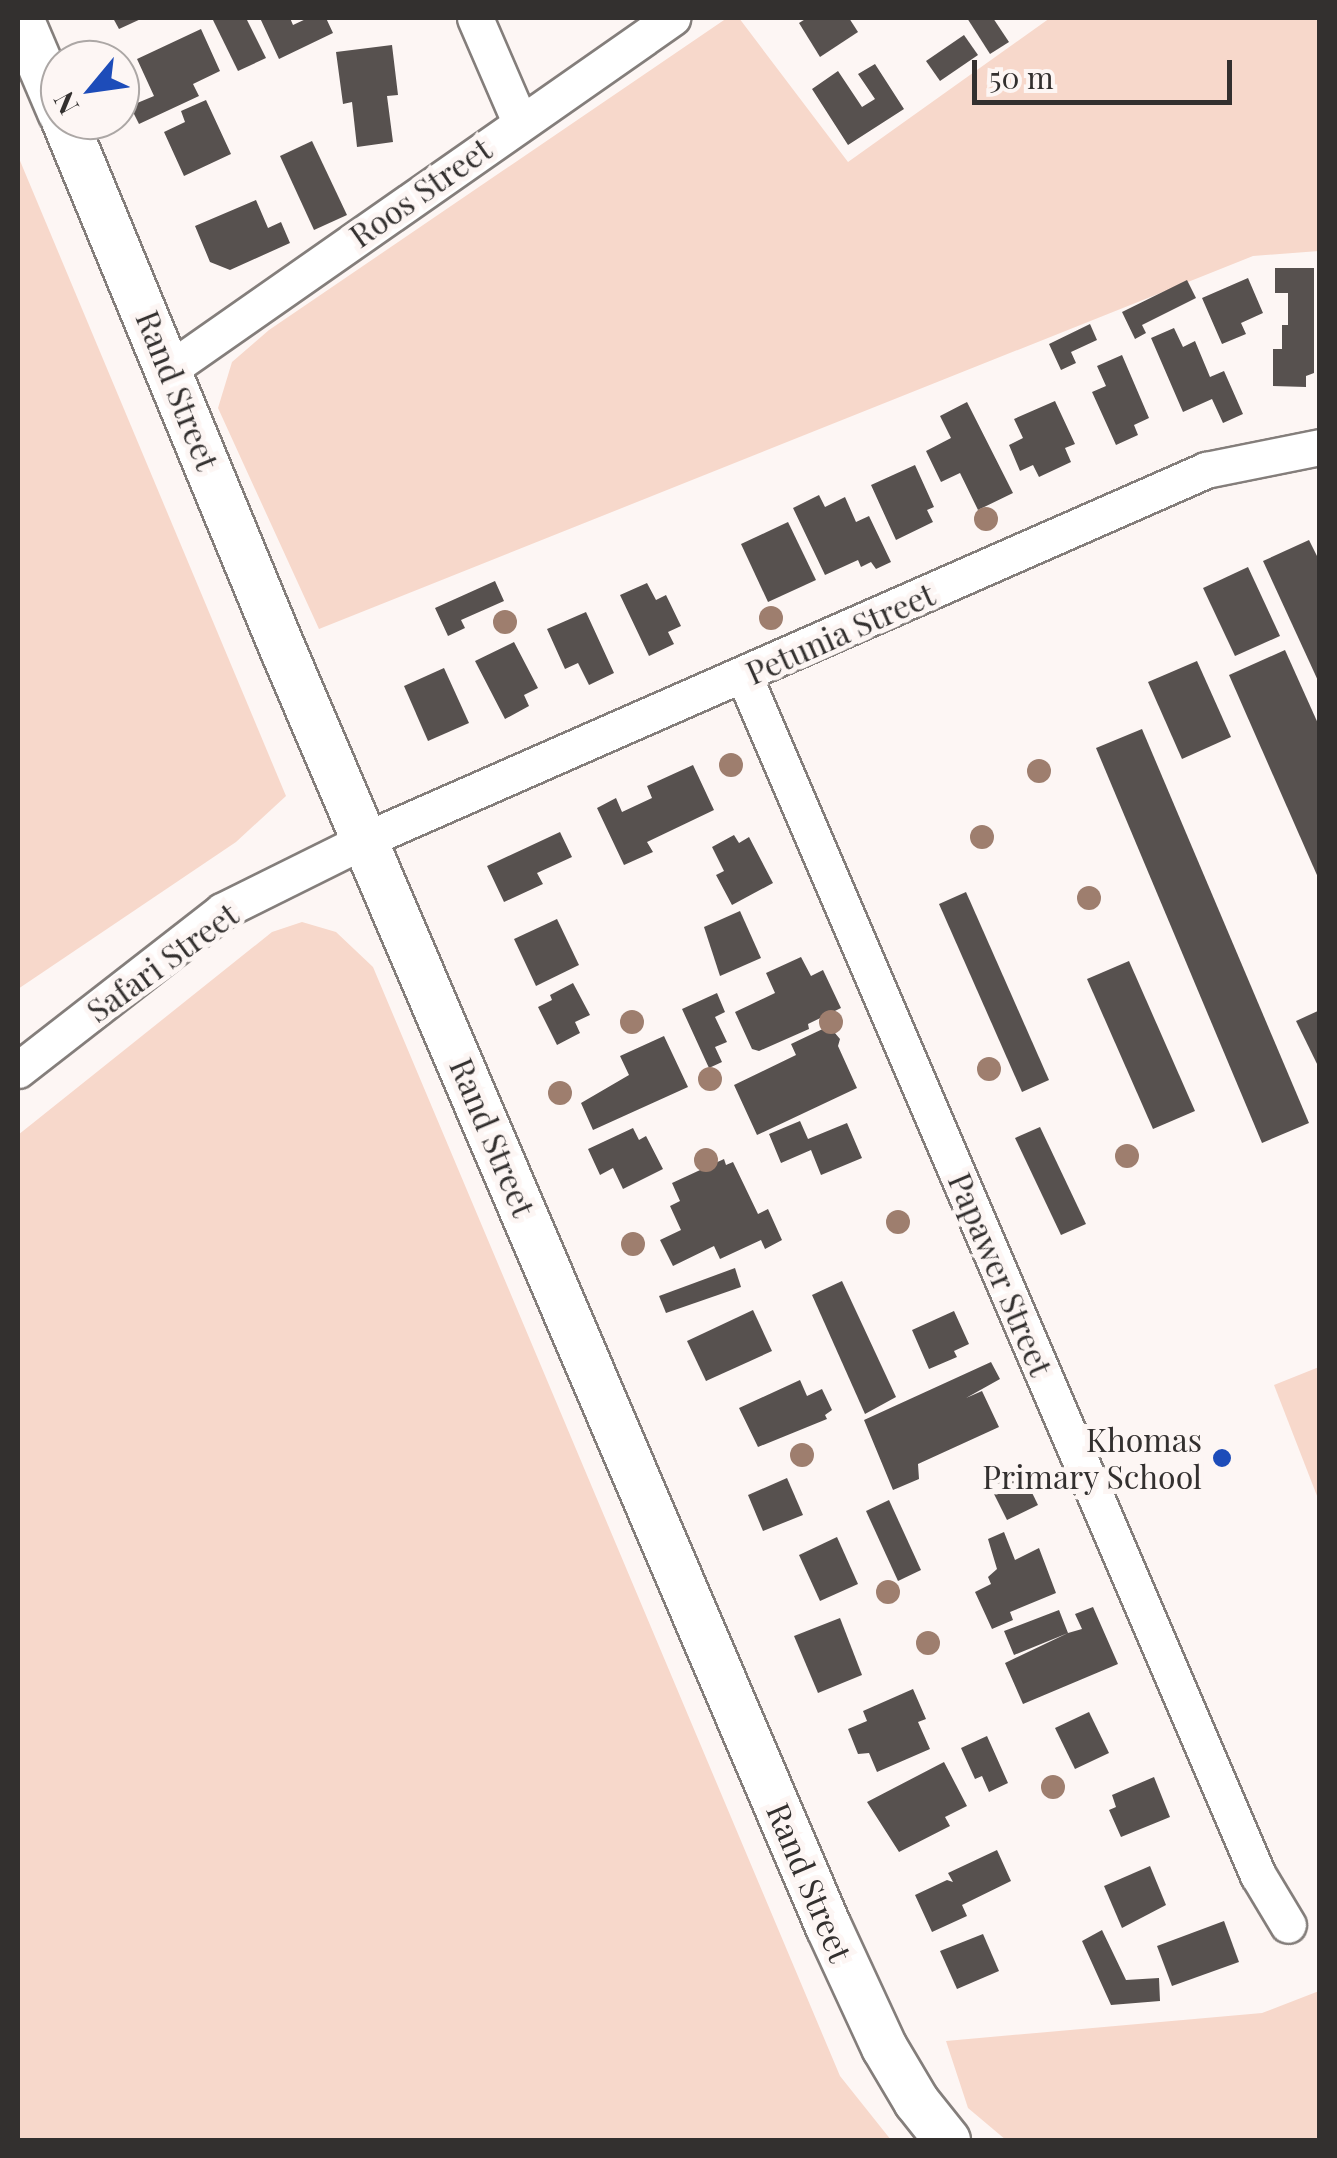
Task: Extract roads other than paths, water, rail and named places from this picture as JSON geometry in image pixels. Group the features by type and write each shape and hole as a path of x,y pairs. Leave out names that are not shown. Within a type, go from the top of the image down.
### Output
{"street":[{"path":"20,18 40,65"},
{"path":"476,18 520,122"},
{"name":"Roos Street","path":"170,369 672,18"},
{"name":"Rand Street","path":"73,140 282,648 367,838 828,1926 884,2047 916,2101 947,2140"},
{"name":"Petunia Street","path":"367,838 744,676 1206,470 1320,446"},
{"name":"Papawer Street","path":"744,676 1258,1875 1288,1924"},
{"name":"Safari Street","path":"18,1070 222,911 367,838"}],"place":[{"name":"Khomas Primary School","path":"1222,1458"}]}
